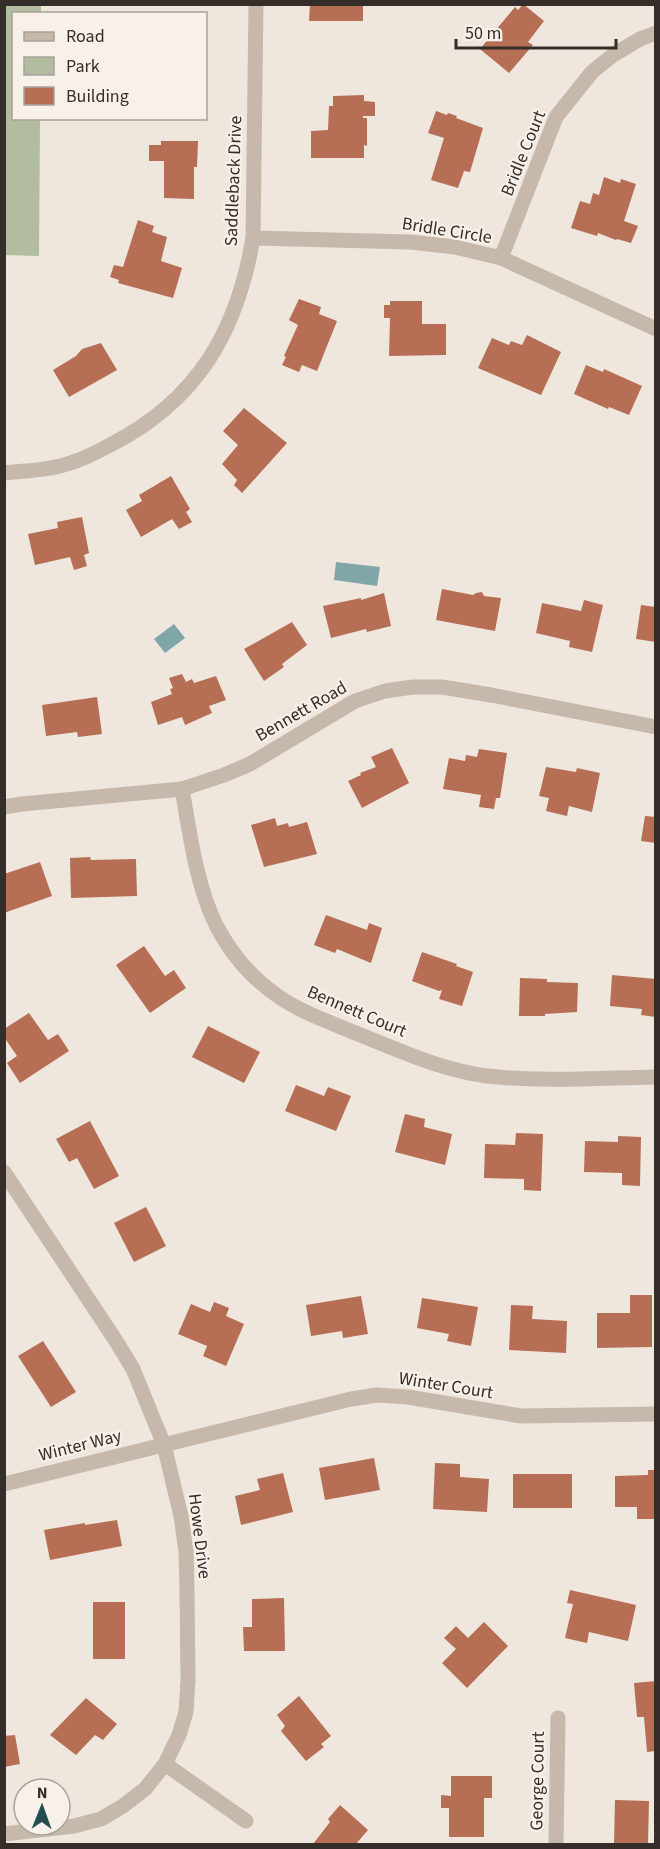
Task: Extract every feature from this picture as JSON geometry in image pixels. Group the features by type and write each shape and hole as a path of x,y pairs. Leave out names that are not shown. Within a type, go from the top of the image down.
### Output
{"street":[{"name":"Saddleback Drive","path":"4,473 52,468 93,454 125,438 158,416 184,392 205,366 224,332 234,312 249,261 253,238 256,4"},
{"name":"Bridle Court","path":"501,258 556,117 592,72 613,55 640,39 656,33"},
{"name":"Bridle Circle","path":"253,238 430,243 501,258 656,329"},
{"name":"Bennett Road","path":"4,807 182,789 250,764 355,701 385,691 413,687 452,688 656,727"},
{"name":"Bennett Court","path":"182,789 206,903 230,949 249,972 275,994 306,1012 404,1053 451,1069 518,1078 656,1077"},
{"name":"Howe Drive","path":"4,1172 133,1369 165,1445 181,1516 186,1551 188,1669 186,1712 179,1735 165,1764 145,1789 101,1819 74,1826 4,1834"},
{"name":"Winter Court","path":"165,1445 351,1399 377,1395 408,1397 521,1416 656,1414"},
{"name":"Winter Way","path":"4,1484 165,1445"},
{"name":"George Court","path":"556,1845 558,1718"},
{"path":"165,1764 246,1821"}],"green space":[{"path":"5,4 41,5 41,12 12,12 12,120 40,120 39,256 5,255"}],"water":[{"path":"336,562 380,567 377,586 334,580"},
{"path":"174,624 185,638 165,653 154,639"}],"building":[{"path":"310,4 363,5 363,21 309,21"},
{"path":"523,4 544,21 528,42 533,45 509,73 480,49 515,7 518,10"},
{"path":"364,95 364,101 375,102 375,116 363,116 367,118 367,146 364,145 364,158 311,158 311,131 328,130 329,106 333,106 333,96"},
{"path":"436,111 457,116 456,118 483,128 470,172 464,171 458,188 431,180 444,138 428,133"},
{"path":"161,141 198,141 197,167 194,167 194,199 164,198 164,161 149,161 149,145 161,145"},
{"path":"604,177 620,183 621,179 636,184 624,221 638,226 631,243 571,228 580,201 590,204 593,193 599,195"},
{"path":"138,220 154,226 152,232 167,237 161,261 182,268 173,298 118,283 119,280 110,277 114,265 123,267"},
{"path":"299,299 321,307 319,314 337,321 317,371 302,365 299,372 282,365 298,325 289,320"},
{"path":"390,301 422,301 422,324 446,324 446,355 389,356 390,318 384,318 384,305 390,305"},
{"path":"527,335 561,352 541,395 478,368 492,338 509,345 511,341 522,345"},
{"path":"101,343 117,370 69,397 53,370 76,356 82,349"},
{"path":"586,365 603,372 604,369 642,386 629,415 609,407 608,409 574,394"},
{"path":"244,408 287,443 242,493 234,485 237,480 222,464 238,445 223,431"},
{"path":"171,476 190,509 186,512 192,522 179,529 172,519 141,537 126,510 142,501 139,495"},
{"path":"82,517 89,553 84,555 87,566 74,570 70,557 35,565 28,534 58,528 57,522"},
{"path":"442,589 473,595 482,592 484,596 501,598 495,631 436,620"},
{"path":"384,593 391,626 367,632 366,629 331,638 323,606 361,598 361,600"},
{"path":"584,600 603,605 592,652 569,647 570,641 536,633 542,603 581,611"},
{"path":"641,605 656,607 656,642 636,639"},
{"path":"292,622 307,645 282,664 284,667 264,681 244,649"},
{"path":"182,674 186,682 192,679 194,683 216,676 226,700 209,706 212,713 185,725 182,717 158,725 151,702 172,694 170,689 173,688 169,678"},
{"path":"97,697 102,734 78,737 77,732 46,736 42,705"},
{"path":"392,748 409,783 362,808 348,781 376,767 371,757"},
{"path":"479,749 507,753 500,798 496,798 494,809 479,807 481,795 443,789 449,758 465,761 466,755 477,757"},
{"path":"546,767 576,772 577,768 600,773 592,812 569,806 567,816 546,811 549,798 539,796"},
{"path":"645,816 656,817 656,843 641,841"},
{"path":"275,818 277,826 288,823 289,827 307,822 317,854 264,867 251,825"},
{"path":"90,857 91,860 136,859 137,896 71,898 70,858"},
{"path":"40,862 52,896 4,913 4,874"},
{"path":"326,915 367,930 369,923 382,928 371,963 337,949 335,953 314,945"},
{"path":"144,946 165,976 174,970 186,988 150,1013 116,965"},
{"path":"422,952 473,972 462,1006 439,999 442,990 439,991 412,981"},
{"path":"612,975 656,979 656,1017 641,1015 642,1009 610,1006"},
{"path":"520,978 578,983 577,1012 519,1016"},
{"path":"29,1013 48,1040 58,1034 69,1051 20,1083 7,1063 17,1056 4,1037 4,1029"},
{"path":"208,1026 260,1052 244,1083 192,1057"},
{"path":"296,1085 324,1096 328,1087 351,1096 336,1131 285,1111"},
{"path":"405,1114 425,1119 424,1127 452,1134 445,1165 395,1152"},
{"path":"90,1121 119,1176 94,1189 77,1158 69,1162 56,1139"},
{"path":"516,1133 543,1134 541,1191 524,1190 524,1179 484,1178 485,1144 515,1145"},
{"path":"618,1136 641,1137 640,1186 622,1185 622,1173 584,1172 585,1141 618,1142"},
{"path":"146,1207 166,1246 134,1262 114,1223"},
{"path":"630,1295 652,1295 652,1347 597,1348 597,1313 630,1313"},
{"path":"361,1296 368,1334 343,1338 342,1331 311,1336 306,1305"},
{"path":"422,1298 478,1307 471,1346 447,1341 449,1334 417,1328"},
{"path":"214,1302 229,1308 226,1316 244,1324 226,1366 203,1356 207,1346 178,1334 191,1304 210,1312"},
{"path":"511,1305 533,1306 532,1319 567,1321 566,1353 509,1350"},
{"path":"43,1341 76,1392 51,1407 18,1356"},
{"path":"374,1458 380,1490 325,1500 319,1468"},
{"path":"435,1463 460,1464 460,1477 489,1479 487,1512 433,1509"},
{"path":"648,1470 656,1470 654,1519 637,1519 637,1507 615,1507 615,1476 648,1475"},
{"path":"283,1473 293,1512 241,1525 235,1496 260,1490 257,1479"},
{"path":"513,1474 572,1474 572,1508 513,1508"},
{"path":"117,1520 122,1546 50,1560 44,1530"},
{"path":"570,1590 636,1605 628,1641 589,1632 587,1643 565,1638 573,1604 567,1603"},
{"path":"284,1598 285,1651 244,1651 243,1627 252,1627 252,1599"},
{"path":"93,1602 125,1602 125,1659 93,1659"},
{"path":"484,1622 508,1646 467,1688 442,1663 456,1649 444,1638 456,1626 468,1638"},
{"path":"656,1681 656,1751 647,1752 644,1717 637,1717 634,1683"},
{"path":"299,1696 331,1736 321,1744 324,1747 306,1761 281,1731 285,1726 277,1715"},
{"path":"86,1698 117,1724 103,1740 95,1735 76,1755 50,1735"},
{"path":"15,1735 20,1764 4,1767 4,1736"},
{"path":"451,1776 492,1776 492,1798 484,1798 484,1837 449,1837 449,1808 441,1808 441,1795 451,1796"},
{"path":"615,1800 649,1801 648,1844 614,1844"},
{"path":"340,1805 368,1830 356,1844 313,1844 330,1822 328,1819"}]}
